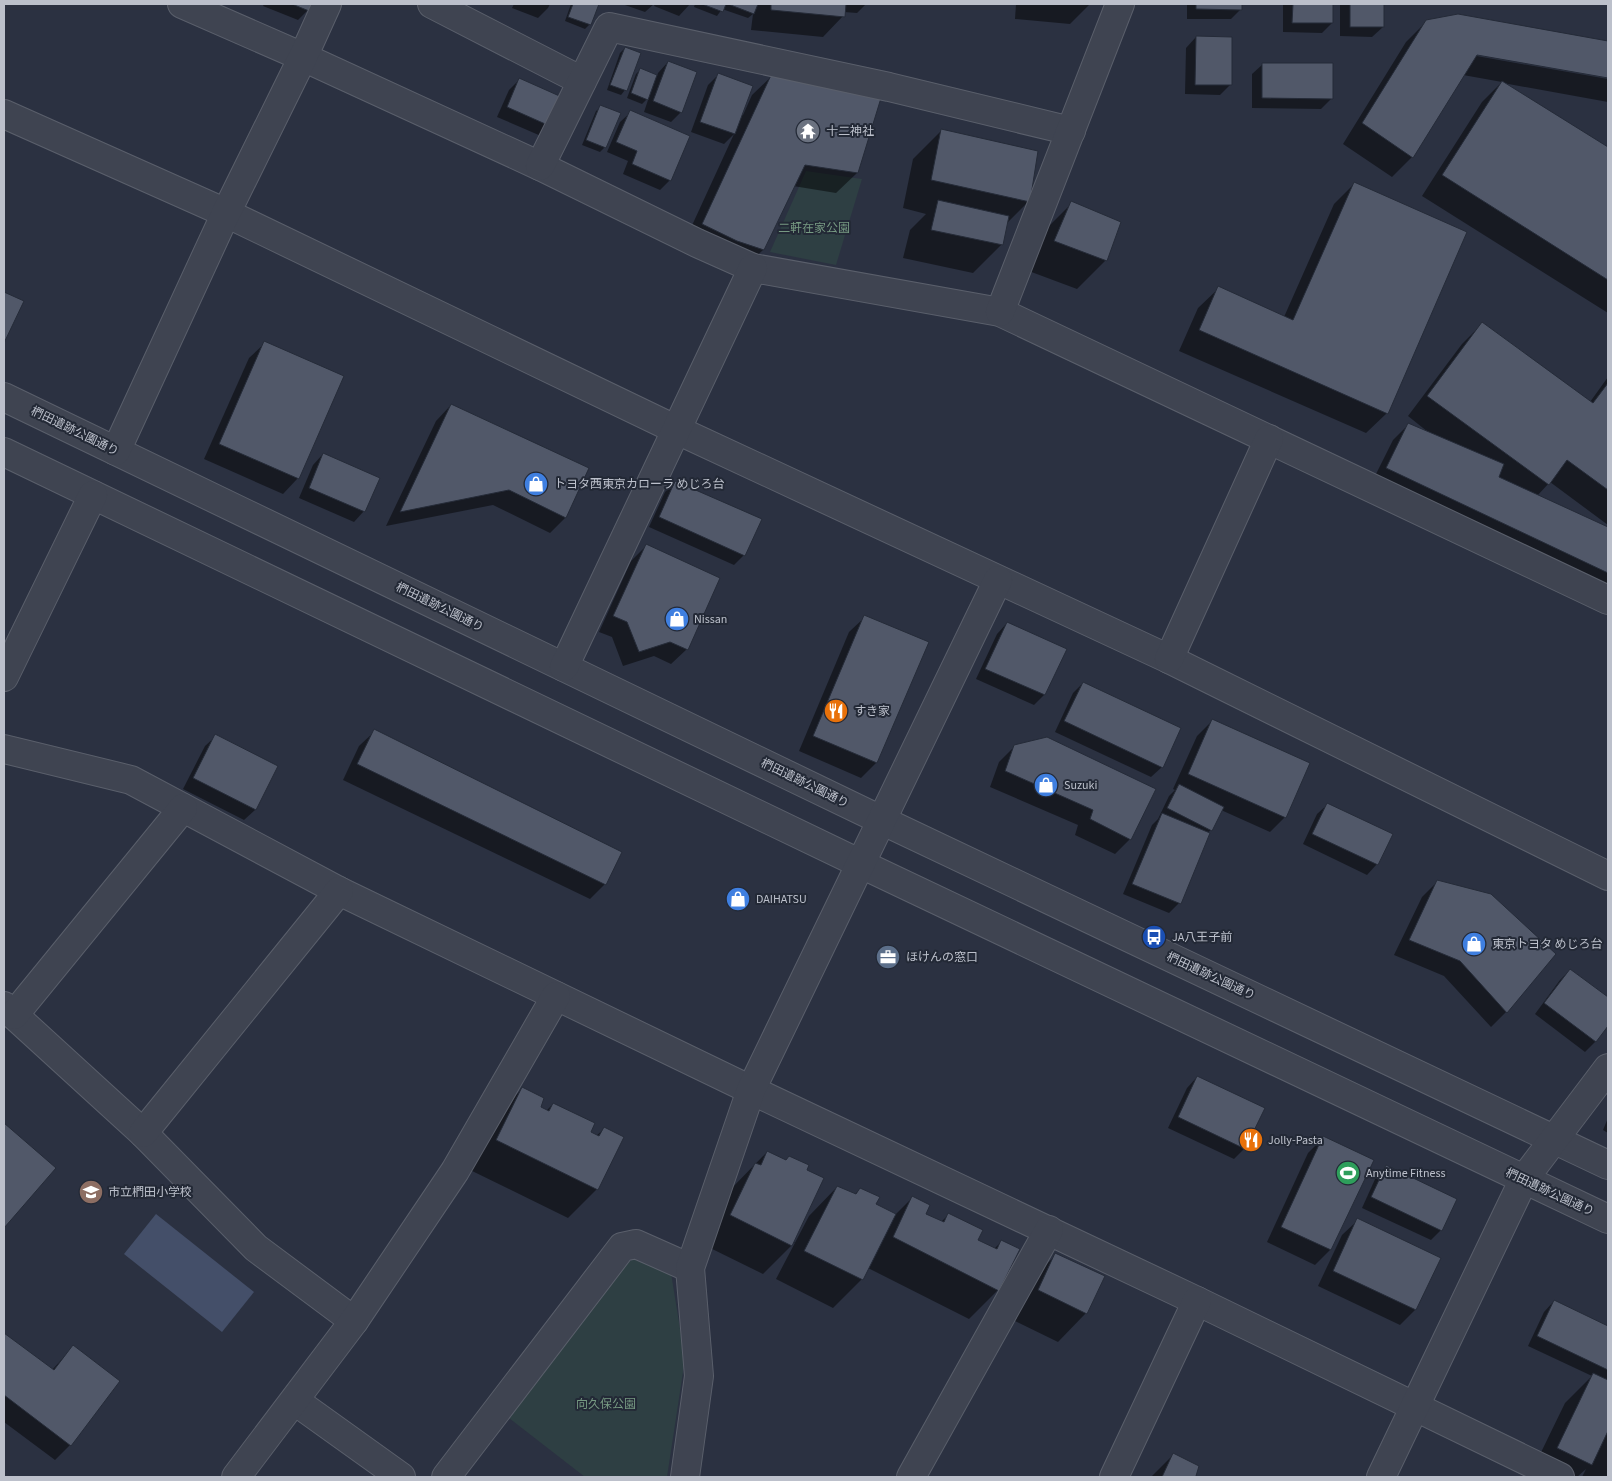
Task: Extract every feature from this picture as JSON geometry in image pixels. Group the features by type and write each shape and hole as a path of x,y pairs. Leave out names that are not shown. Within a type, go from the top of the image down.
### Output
{"street":[{"path":"182,4 303,56 753,268 1000,312 1608,600"},
{"path":"116,451 226,213 327,4"},
{"path":"432,4 582,80"},
{"path":"1000,312 1120,4"},
{"path":"540,166 609,27 889,86 1071,131"},
{"path":"4,114 226,213 677,430 1169,659 1608,876"},
{"path":"564,667 753,268"},
{"name":"椚田遺跡公園通り","path":"4,397 881,820 1608,1165"},
{"path":"1169,659 1269,439"},
{"name":"椚田遺跡公園通り","path":"4,452 861,864 1608,1219"},
{"path":"4,677 93,495"},
{"path":"685,1477 699,1376 690,1268 751,1090 998,580"},
{"path":"4,749 131,780 339,890 556,996 1049,1230 1560,1477"},
{"path":"183,808 9,1011 143,1133 256,1248 354,1321"},
{"path":"143,1133 339,890"},
{"path":"236,1477 354,1321 455,1171 556,996"},
{"path":"1381,1477 1524,1179 1608,1068"},
{"path":"911,1477 1049,1230"},
{"path":"446,1477 622,1247 636,1244 690,1268"},
{"path":"1114,1477 1197,1301"},
{"path":"295,1401 402,1477"}],"green space":[{"name":"二軒在家公園","path":"806,171 862,179 836,265 770,252"},
{"name":"向久保公園","path":"636,1258 671,1273 685,1359 667,1477 585,1477 509,1418 621,1265"}],"water":[{"path":"156,1214 254,1292 222,1332 124,1254"}],"building":[{"path":"292,4 312,4 309,11"},
{"path":"573,4 599,4 591,25 568,17"},
{"path":"702,4 726,4 723,12"},
{"path":"728,4 758,4 754,14"},
{"path":"771,4 846,4 845,17 771,10"},
{"path":"1196,4 1242,4 1242,10 1196,9"},
{"path":"1293,4 1333,4 1333,23 1292,23"},
{"path":"1350,4 1384,4 1384,27 1350,27"},
{"path":"1458,14 1608,41 1608,78 1477,55 1413,158 1362,123 1426,20"},
{"path":"1196,36 1232,37 1232,85 1195,85"},
{"path":"625,47 641,53 627,91 610,85"},
{"path":"668,61 697,72 682,113 653,101"},
{"path":"1262,63 1333,63 1333,99 1262,98"},
{"path":"640,68 657,75 648,100 631,93"},
{"path":"718,73 753,86 735,134 700,122"},
{"name":"十二神社","path":"772,73 881,98 858,173 805,165 764,250 737,241 702,224"},
{"path":"519,78 564,98 552,127 507,107"},
{"path":"1502,81 1608,147 1608,280 1442,175"},
{"path":"600,105 621,113 606,148 586,140"},
{"path":"630,110 690,136 671,181 632,164 637,151 616,142"},
{"path":"941,129 1038,151 1030,202 931,180"},
{"path":"1354,182 1467,232 1388,414 1199,330 1218,286 1293,320"},
{"path":"938,200 1009,216 1003,245 931,230"},
{"path":"1071,201 1121,222 1107,261 1054,241"},
{"path":"4,292 24,301 4,343"},
{"path":"1482,322 1593,403 1608,383 1608,490 1567,460 1549,485 1427,396"},
{"path":"264,341 344,376 299,479 219,444"},
{"path":"451,404 589,468 566,518 509,490 400,512"},
{"path":"1408,423 1504,464 1499,477 1608,527 1608,573 1386,468"},
{"path":"323,453 380,478 365,512 309,488"},
{"path":"675,481 762,519 745,556 659,517"},
{"path":"646,544 720,578 688,650 670,642 639,652 627,622 613,616"},
{"path":"864,615 929,642 877,763 813,736"},
{"path":"1007,622 1067,649 1045,695 985,669"},
{"path":"1083,682 1181,728 1163,768 1064,721"},
{"path":"1212,719 1310,763 1286,818 1188,774"},
{"path":"374,729 622,852 606,885 357,764"},
{"path":"215,734 278,766 256,810 193,778"},
{"path":"1047,737 1156,789 1131,840 1090,819 1093,810 1005,771 1014,745"},
{"path":"1179,784 1224,807 1212,831 1167,808"},
{"path":"1327,803 1393,834 1378,865 1312,834"},
{"path":"1162,813 1210,833 1181,904 1132,884"},
{"path":"1437,880 1491,894 1556,954 1507,1013 1460,961 1409,940"},
{"path":"1570,969 1608,997 1608,1026 1596,1042 1544,1003"},
{"path":"1197,1076 1265,1108 1245,1149 1178,1117"},
{"path":"522,1087 544,1098 541,1107 549,1111 553,1103 595,1123 591,1132 599,1136 604,1127 624,1137 598,1190 496,1140"},
{"path":"4,1123 56,1168 4,1228"},
{"path":"1323,1136 1374,1160 1331,1250 1281,1227"},
{"path":"767,1151 786,1160 789,1156 809,1165 807,1170 824,1178 792,1246 730,1215 755,1163 761,1165"},
{"path":"1386,1165 1457,1199 1442,1231 1371,1197"},
{"path":"837,1186 856,1194 860,1188 880,1197 876,1204 896,1214 863,1280 804,1251"},
{"path":"912,1196 930,1205 926,1214 944,1222 948,1213 983,1230 978,1240 997,1249 1001,1240 1020,1249 999,1291 893,1237"},
{"path":"1357,1218 1441,1258 1416,1310 1333,1271"},
{"path":"1055,1253 1105,1276 1087,1314 1038,1290"},
{"path":"1554,1300 1608,1326 1608,1370 1537,1336"},
{"path":"4,1333 54,1370 73,1345 120,1381 71,1446 4,1395"},
{"path":"1593,1373 1608,1380 1608,1431 1592,1465 1557,1448"},
{"path":"1173,1453 1199,1466 1196,1476 1199,1477 1162,1477"}],"place":[{"name":"十二神社","path":"808,131"},
{"name":"トヨタ西東京カローラ めじろ台","path":"536,484"},
{"name":"Nissan","path":"677,619"},
{"name":"すき家","path":"836,711"},
{"name":"Suzuki","path":"1046,785"},
{"name":"DAIHATSU","path":"738,899"},
{"name":"JA八王子前","path":"1154,937"},
{"name":"東京トヨタ めじろ台","path":"1474,944"},
{"name":"ほけんの窓口","path":"888,957"},
{"name":"Jolly-Pasta","path":"1251,1140"},
{"name":"Anytime Fitness","path":"1348,1173"},
{"name":"市立椚田小学校","path":"91,1192"}]}
